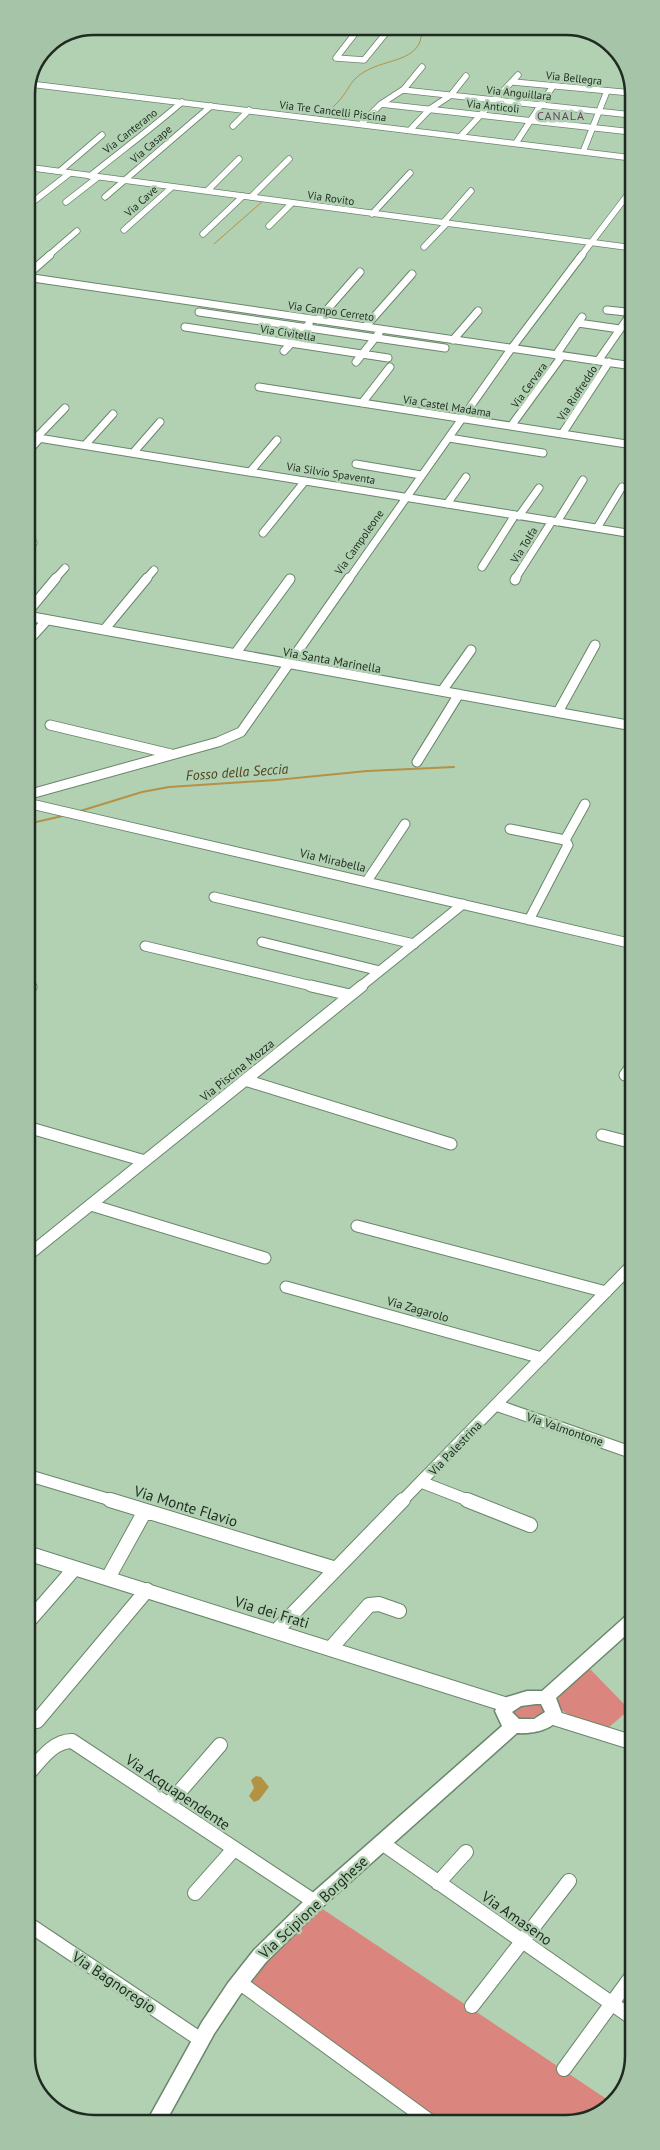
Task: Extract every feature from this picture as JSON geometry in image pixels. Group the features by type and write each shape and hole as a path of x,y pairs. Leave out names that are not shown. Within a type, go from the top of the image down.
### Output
{"main road":[{"path":"544,1698 625,1628"},
{"path":"530,1697 544,1698 554,1708 551,1717 534,1726 515,1725 504,1716 503,1711 507,1705 530,1697"},
{"name":"Via Scipione Borghese","path":"159,2115 201,2040 239,1982 269,1946 315,1902 515,1725"}],"street":[{"path":"353,35 336,58 364,60 384,35"},
{"path":"361,124 381,104 403,90 422,67"},
{"path":"461,136 518,75"},
{"path":"410,130 430,109 451,96 466,76"},
{"name":"Via Bellegra","path":"513,82 625,92"},
{"name":"Via Tre Cancelli Piscina","path":"36,85 625,157"},
{"path":"516,143 553,86"},
{"name":"Via Anguillara","path":"403,90 625,114"},
{"path":"583,152 606,91"},
{"name":"Via Canterano","path":"90,176 126,147 142,137 182,102"},
{"name":"Via Anticoli","path":"381,104 625,131"},
{"name":"Via Casape","path":"105,197 210,106"},
{"path":"233,126 249,110"},
{"path":"60,172 102,135"},
{"path":"207,191 239,159"},
{"path":"251,197 289,159"},
{"name":"Via Rovito","path":"35,168 625,247"},
{"path":"35,201 70,173"},
{"path":"372,214 410,174"},
{"path":"66,202 98,177"},
{"name":"Via Cave","path":"124,230 172,187"},
{"path":"424,247 471,191"},
{"path":"203,234 243,196"},
{"name":"Via Campoleone","path":"35,793 221,741 239,733 250,721 287,663 449,438 511,348 625,198"},
{"path":"269,226 292,203"},
{"path":"35,268 77,231"},
{"path":"284,351 360,272"},
{"path":"366,326 412,274"},
{"name":"Via Campo Cerreto","path":"35,277 625,365"},
{"path":"607,310 625,313"},
{"path":"453,340 478,311"},
{"path":"199,312 445,348"},
{"name":"Via Cervara","path":"511,426 580,320 620,328"},
{"path":"598,361 625,321"},
{"name":"Via Civitella","path":"185,327 388,358"},
{"path":"356,362 383,329"},
{"name":"Via Riofreddo","path":"562,434 609,362"},
{"path":"362,403 390,367"},
{"name":"Via Castel Madama","path":"259,387 625,444"},
{"path":"35,443 65,408"},
{"path":"84,445 113,414"},
{"path":"133,453 160,422"},
{"name":"Via Silvio Spaventa","path":"35,437 625,533"},
{"path":"449,438 543,453"},
{"path":"250,472 277,440"},
{"path":"356,464 421,475"},
{"path":"447,504 466,477"},
{"path":"263,533 305,480"},
{"name":"Via Tolfa","path":"515,580 582,480"},
{"path":"596,528 622,487"},
{"path":"482,567 539,488"},
{"path":"35,605 65,568"},
{"path":"104,630 154,570"},
{"path":"235,654 290,579"},
{"name":"Via Santa Marinella","path":"35,617 625,725"},
{"path":"35,633 47,620"},
{"path":"558,712 595,645"},
{"path":"442,691 471,650"},
{"path":"417,762 459,694"},
{"path":"50,725 172,755"},
{"path":"565,840 584,804"},
{"name":"Via Mirabella","path":"35,805 625,942"},
{"path":"367,881 405,824"},
{"path":"510,829 565,840 568,845 530,920"},
{"path":"214,898 414,944"},
{"name":"Via Piscina Mozza","path":"35,1250 463,904"},
{"path":"262,942 380,971"},
{"path":"145,946 350,995"},
{"path":"245,1080 451,1144"},
{"path":"35,1129 145,1161"},
{"path":"602,1135 625,1141"},
{"path":"91,1204 265,1258"},
{"path":"357,1226 606,1292"},
{"name":"Via Palestrina","path":"276,1631 625,1272"},
{"name":"Via Zagarolo","path":"286,1286 542,1358"},
{"name":"Via Valmontone","path":"496,1405 625,1450"},
{"name":"Via Monte Flavio","path":"35,1477 336,1569"},
{"path":"421,1482 530,1525"},
{"path":"108,1578 145,1511"},
{"name":"Via dei Frati","path":"35,1556 507,1705"},
{"path":"35,1614 75,1568"},
{"path":"37,1721 147,1590"},
{"path":"331,1648 369,1605 381,1604 399,1611"},
{"path":"551,1717 625,1741"},
{"name":"Via Acquapendente","path":"35,1767 56,1745 70,1740 315,1902"},
{"path":"168,1805 220,1745"},
{"name":"Via Amaseno","path":"382,1843 625,2013"},
{"path":"195,1893 234,1849"},
{"path":"438,1883 466,1852"},
{"path":"472,2006 569,1881"},
{"name":"Via Bagnoregio","path":"35,1929 201,2040"},
{"path":"239,1982 421,2115"},
{"path":"564,2069 625,1985"}],"shaded area":[{"path":"590,1669 625,1705 625,1713 608,1728 566,1713 559,1708 558,1701 562,1693 572,1682"},
{"path":"531,1704 542,1705 544,1711 540,1715 520,1721 512,1714 518,1707"},
{"path":"256,1776 261,1777 269,1787 259,1800 254,1802 249,1796 254,1788 251,1780"},
{"path":"321,1908 607,2099 592,2109 566,2115 429,2115 246,1982 272,1951"}],"waterway":[{"path":"320,117 340,100 358,76 372,68 409,54 419,44 423,35"},
{"path":"214,244 263,201"},
{"name":"Fosso della Seccia","path":"77,812 142,792 169,787 276,780 367,771 454,767"},
{"name":"Fosso della Seccia","path":"35,822 67,815"}],"district":[{"name":"CANALA","path":"561,115"}]}
